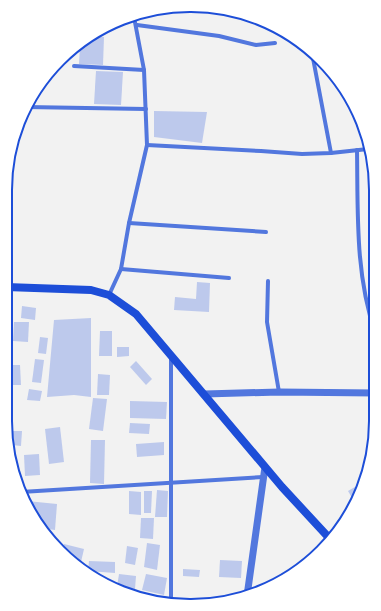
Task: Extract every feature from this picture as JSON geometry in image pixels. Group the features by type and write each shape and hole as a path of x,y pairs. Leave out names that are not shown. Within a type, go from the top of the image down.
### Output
{"main road":[{"path":"12,287 91,290 109,295 136,314 264,467 327,536"}],"street":[{"path":"109,295 121,269 129,223 147,145 144,70 135,20"},
{"path":"137,25 219,36 256,45 275,43"},
{"path":"313,61 331,154"},
{"path":"74,66 144,70"},
{"path":"33,107 146,110"},
{"path":"147,145 302,154 331,154 364,149"},
{"path":"357,150 359,258 369,312"},
{"path":"129,223 266,232"},
{"path":"121,269 229,278"},
{"path":"268,281 267,322 279,392"},
{"path":"171,354 171,598"},
{"path":"204,394 279,392 369,393"},
{"path":"248,590 264,467"},
{"path":"27,492 263,477"}],"building":[{"path":"100,37 104,37 103,65 79,64 80,51"},
{"path":"96,71 123,72 121,105 94,104"},
{"path":"154,111 207,112 202,143 154,137"},
{"path":"197,282 210,283 209,312 174,310 175,297 196,299"},
{"path":"22,306 36,308 35,320 21,318"},
{"path":"91,318 91,397 74,395 47,397 54,320"},
{"path":"14,322 29,322 28,342 13,341"},
{"path":"100,331 112,331 112,356 99,356"},
{"path":"40,337 48,338 46,354 38,353"},
{"path":"117,347 129,347 129,356 117,357"},
{"path":"35,359 44,360 41,383 32,382"},
{"path":"136,361 152,379 146,385 130,367"},
{"path":"12,365 20,365 21,385 12,385"},
{"path":"98,374 110,375 109,395 97,395"},
{"path":"29,389 42,391 40,401 27,400"},
{"path":"93,398 107,399 103,431 89,429"},
{"path":"130,401 167,402 166,419 130,418"},
{"path":"130,423 150,424 149,434 129,433"},
{"path":"60,427 64,462 49,464 45,429"},
{"path":"13,431 22,431 21,446 14,445"},
{"path":"91,440 105,440 104,484 90,483"},
{"path":"164,442 164,455 137,457 136,444"},
{"path":"39,454 40,475 25,476 24,455"},
{"path":"356,486 352,497 348,491"},
{"path":"157,490 168,491 167,517 155,517"},
{"path":"129,491 141,492 141,515 129,514"},
{"path":"144,491 152,491 151,513 144,513"},
{"path":"31,501 57,504 55,530 49,529"},
{"path":"141,518 154,518 153,539 140,538"},
{"path":"147,543 160,545 157,570 144,567"},
{"path":"64,544 84,549 81,561 73,555 63,546"},
{"path":"127,546 138,548 135,565 125,563"},
{"path":"220,560 242,561 241,578 219,577"},
{"path":"89,561 115,562 115,573 95,572 88,567"},
{"path":"183,569 200,570 199,577 183,576"},
{"path":"119,574 136,576 135,589 118,583"},
{"path":"146,574 167,578 164,595 142,590"}]}
